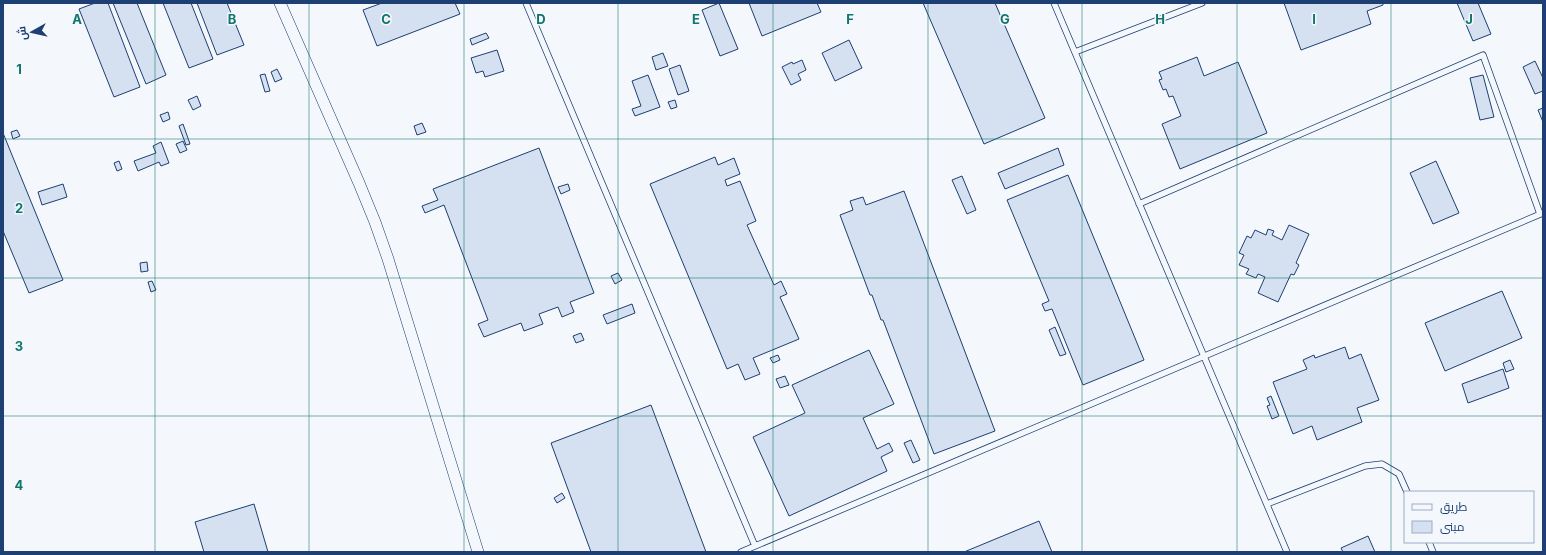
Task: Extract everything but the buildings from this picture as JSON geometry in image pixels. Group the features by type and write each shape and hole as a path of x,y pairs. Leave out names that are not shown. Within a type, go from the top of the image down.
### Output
{"street":[{"path":"280,3 374,222 388,259 478,552"}],"lane":[{"path":"526,3 755,546"},
{"path":"1054,3 1287,552"},
{"path":"1075,52 1202,3"},
{"path":"741,552 1542,213 1483,55 1139,204"},
{"path":"1266,504 1365,466 1382,464 1399,474 1407,491"}]}
